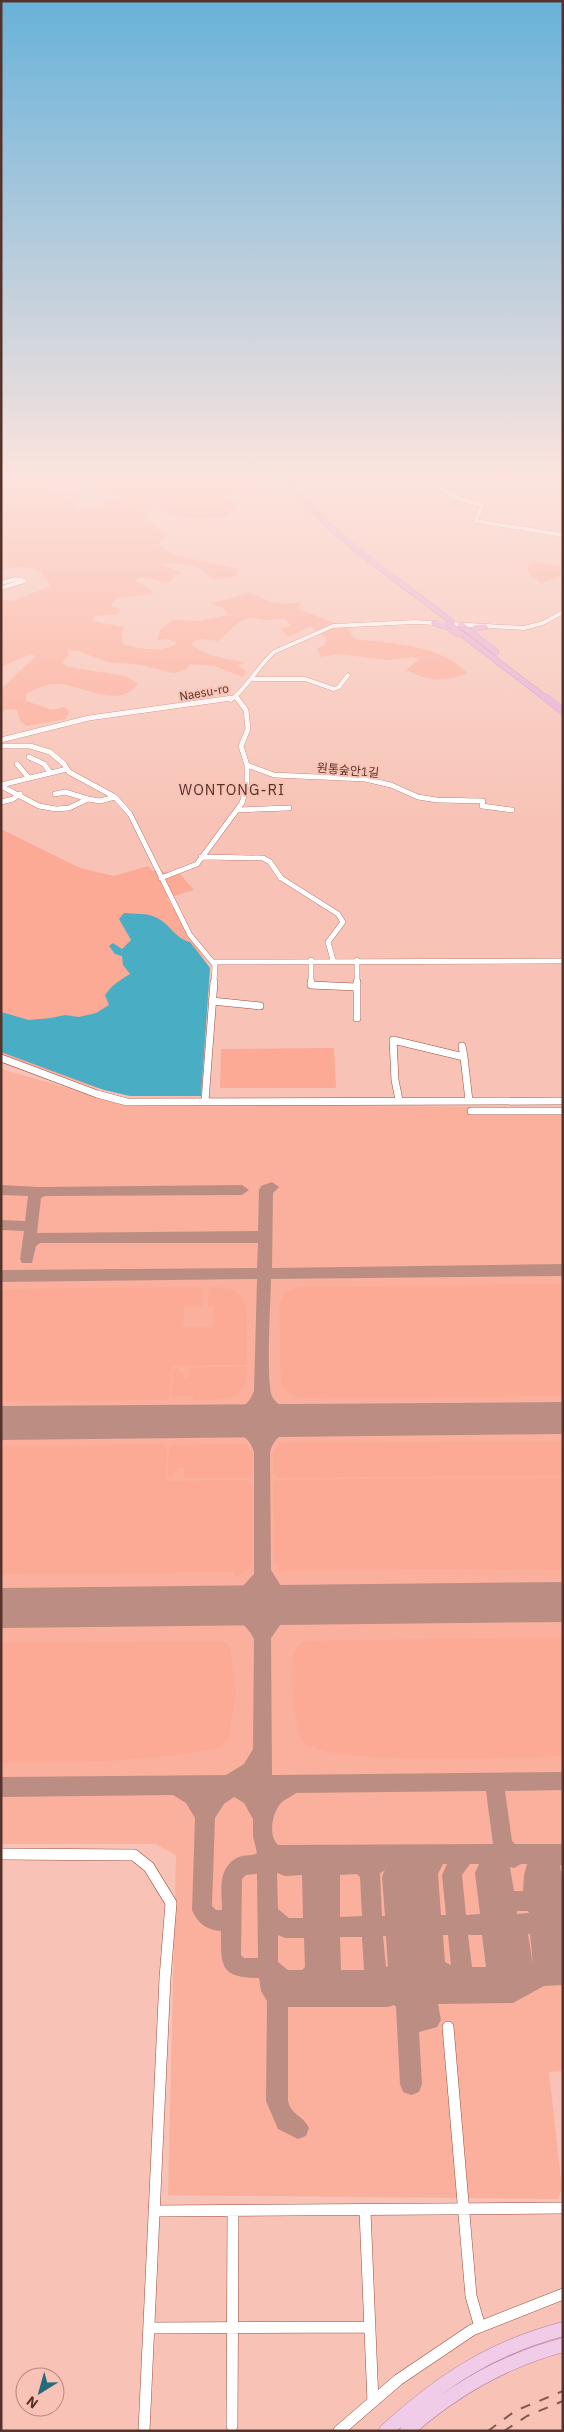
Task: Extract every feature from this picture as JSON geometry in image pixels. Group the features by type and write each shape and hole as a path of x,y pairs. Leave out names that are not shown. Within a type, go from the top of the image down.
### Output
{"highway":[{"path":"414,592 523,680 563,709"},
{"path":"434,623 455,625 472,632 523,680"},
{"path":"472,632 474,629 485,626"}],"main road":[{"path":"386,2431 430,2391 458,2373 534,2335 563,2329"},
{"path":"407,2431 437,2404 507,2362 538,2350 563,2344"}],"street":[{"path":"455,625 529,628 563,612"},
{"name":"Naesu-ro","path":"1,740 89,718 216,703 236,697 253,679 266,659 278,649 331,626 405,622 434,623"},
{"path":"253,679 305,679 334,689 339,687 348,675"},
{"path":"160,878 197,864 244,800 247,785 247,765 241,746 248,729 246,710 236,697"},
{"path":"1,746 25,744 56,756 69,772 115,797 130,814 160,878 190,935 214,962 205,1101"},
{"path":"29,757 44,764 50,772"},
{"path":"17,764 28,777"},
{"name":"원통숲안1길","path":"247,765 274,775 370,780 395,786 415,797 437,800 484,801 482,806 487,808 512,810"},
{"path":"1,785 67,769"},
{"path":"1,785 39,806 64,811 88,799"},
{"path":"55,794 70,792 88,799 100,801 115,797"},
{"path":"1,802 14,799 20,794"},
{"path":"238,810 288,808"},
{"path":"201,857 263,858 270,862 281,878 338,914 343,922 328,942 333,960"},
{"path":"311,960 311,985 356,987"},
{"path":"357,960 357,1018"},
{"path":"214,962 563,960"},
{"path":"212,1001 260,1006"},
{"path":"400,1100 395,1080 393,1040 464,1057"},
{"path":"462,1046 469,1101"},
{"path":"1,1058 116,1100 127,1102 563,1101"},
{"path":"471,1111 563,1111"},
{"path":"1,1854 134,1855 149,1867 171,1903 165,1978 144,2431"},
{"path":"448,2027 471,2296 480,2327"},
{"path":"155,2212 563,2208"},
{"path":"365,2211 373,2402"},
{"path":"232,2426 233,2212"},
{"path":"339,2431 398,2380 472,2330 563,2294"},
{"path":"149,2328 231,2330 370,2327"}],"shaded area":[{"path":"34,592 152,592 154,594 117,598 111,606 121,609 118,614 94,616 93,621 124,627 121,634 123,644 151,650 177,643 168,639 158,640 162,628 173,620 199,621 228,615 224,609 211,603 250,593 272,602 285,604 301,602 298,609 347,628 355,639 399,644 430,651 444,656 467,673 444,679 421,677 406,670 420,659 412,657 388,660 337,654 321,657 317,649 325,645 326,638 311,627 287,636 281,628 291,626 285,619 251,618 241,621 218,641 200,639 191,643 208,654 245,662 238,666 246,671 243,677 214,666 190,664 186,670 173,673 142,665 108,662 78,651 68,650 69,655 62,663 68,667 126,676 138,684 129,692 109,696 66,685 52,684 40,687 26,694 26,701 52,710 64,707 69,711 66,719 27,726 20,721 17,710 5,709 1,714 1,689 36,656 30,654 1,667 1,599 12,601"},
{"path":"1,829 80,868 114,876 148,866 153,871 179,873 194,890 167,898 210,968 201,1096 121,1093 93,1087 1,1054"},
{"path":"334,1048 336,1088 220,1088 221,1049"},
{"path":"1,1069 128,1105 563,1107 563,2071 549,2072 562,2189 558,2199 168,2195 176,1855 155,1844 1,1844"},
{"path":"563,1284 563,1396 301,1398 288,1393 281,1385 279,1304 285,1294 296,1287"},
{"path":"203,1287 202,1307 184,1307 183,1327 213,1327 214,1307 208,1307 209,1287 220,1287 235,1291 240,1295 246,1307 247,1365 173,1365 171,1367 170,1396 166,1400 1,1401 1,1289"},
{"path":"247,1367 243,1388 231,1397 214,1400 193,1400 193,1396 177,1396 176,1400 172,1396 173,1371 176,1368 179,1368 179,1373 183,1373 183,1379 189,1378 189,1368"},
{"path":"563,1441 563,1475 279,1478 273,1475 273,1452 279,1443"},
{"path":"163,1444 167,1449 165,1481 246,1480 252,1483 253,1560 246,1572 235,1577 234,1572 1,1574 1,1446"},
{"path":"246,1444 253,1452 253,1475 250,1478 184,1478 185,1468 178,1468 178,1473 173,1473 173,1478 168,1474 169,1448 172,1445"},
{"path":"563,1478 563,1569 280,1571 275,1564 273,1483 277,1480"},
{"path":"563,1637 563,1756 469,1759 385,1758 348,1755 320,1750 304,1742 301,1737 294,1707 291,1675 296,1649 303,1641"},
{"path":"220,1641 227,1643 230,1648 236,1694 228,1739 221,1747 179,1755 98,1762 1,1763 1,1643"}],"water":[{"path":"124,913 148,915 165,923 180,938 190,942 210,968 201,1096 130,1096 104,1090 1,1052 1,1012 29,1020 65,1015 79,1017 96,1013 109,1005 105,995 110,988 130,974 123,965 122,956 115,954 109,946 113,943 122,949 131,940 119,919"}],"taxiway":[{"path":"265,1240 266,1190 272,1187"},
{"path":"1,1190 35,1191 35,1195"},
{"path":"35,1195 43,1191 242,1190"},
{"path":"27,1259 35,1195"},
{"path":"1,1225 21,1225 30,1228"},
{"path":"30,1243 37,1238 48,1237 256,1236 265,1240"},
{"path":"264,1273 265,1240"},
{"path":"264,1273 563,1270"},
{"path":"1,1276 264,1273"},
{"path":"262,1391 264,1273"},
{"path":"262,1391 271,1407 286,1417 298,1420"},
{"path":"262,1391 250,1411 236,1420 230,1421 241,1425 250,1432 258,1440 262,1452"},
{"path":"262,1452 264,1444 277,1428 304,1420"},
{"path":"262,1452 262,1574"},
{"path":"218,1605 239,1598 252,1590 262,1574"},
{"path":"262,1574 263,1784"},
{"path":"264,1575 275,1592 300,1605 293,1606 277,1615 269,1624 264,1635"},
{"path":"216,1606 238,1611 250,1619 262,1638"},
{"path":"231,1783 251,1771 262,1752"},
{"path":"494,1782 563,1781"},
{"path":"263,1784 494,1782"},
{"path":"494,1782 503,1846 510,1854"},
{"path":"206,1785 263,1784"},
{"path":"263,1784 263,1836 269,1851 276,1855 510,1854"},
{"path":"264,1814 274,1796 294,1784"},
{"path":"1,1787 175,1785"},
{"path":"175,1785 193,1796 204,1815"},
{"path":"175,1785 206,1785"},
{"path":"206,1785 202,1910 212,1920 231,1921"},
{"path":"206,1815 217,1797 234,1786"},
{"path":"234,1786 251,1796 261,1814"},
{"path":"267,1847 268,1968"},
{"path":"268,1852 274,1862 285,1866 361,1864"},
{"path":"510,1854 514,1858"},
{"path":"510,1854 518,1854"},
{"path":"514,1858 518,1854"},
{"path":"518,1854 557,1854"},
{"path":"556,1902 550,1863 557,1854"},
{"path":"557,1854 563,1854"},
{"path":"267,1855 262,1864 241,1866 232,1875 231,1959 240,1968 268,1968"},
{"path":"491,1924 485,1873 492,1862 501,1869 505,1896"},
{"path":"535,1901 533,1884 536,1867 539,1862"},
{"path":"432,1925 428,1871 434,1863"},
{"path":"457,1925 452,1875 455,1868 461,1863"},
{"path":"361,1864 370,1873 372,1926"},
{"path":"361,1864 377,1864"},
{"path":"395,1926 392,1877 394,1871 402,1864 412,1874 415,1917 407,1926"},
{"path":"330,1927 329,1878 332,1869 337,1865"},
{"path":"312,1876 314,1927"},
{"path":"505,1896 510,1901 535,1901"},
{"path":"505,1896 508,1924"},
{"path":"535,1901 556,1902"},
{"path":"535,1901 538,1913 547,1923"},
{"path":"556,1902 563,1902"},
{"path":"556,1902 559,1923"},
{"path":"277,1919 285,1928 314,1927"},
{"path":"508,1924 547,1923"},
{"path":"539,1975 545,1967 540,1932 547,1923"},
{"path":"547,1923 559,1923"},
{"path":"559,1923 563,1952"},
{"path":"559,1923 563,1923"},
{"path":"457,1925 491,1924"},
{"path":"491,1924 496,1965 506,1976 513,1965 508,1924"},
{"path":"491,1924 508,1924"},
{"path":"407,1926 432,1925"},
{"path":"432,1925 435,1966 444,1978 449,1975"},
{"path":"432,1925 457,1925"},
{"path":"457,1925 462,1978"},
{"path":"330,1927 372,1926"},
{"path":"372,1926 374,1970 384,1980"},
{"path":"372,1926 395,1926"},
{"path":"395,1926 399,1979"},
{"path":"395,1926 407,1926"},
{"path":"407,1926 413,1930 416,1936 419,1979"},
{"path":"314,1927 315,1967"},
{"path":"314,1927 330,1927"},
{"path":"324,1980 331,1974 330,1927"},
{"path":"518,1933 524,1976"},
{"path":"542,1976 563,1963"},
{"path":"307,1980 315,1967"},
{"path":"315,1967 320,1978 324,1980"},
{"path":"268,1968 286,1980 307,1980"},
{"path":"268,1968 271,1991 277,1997"},
{"path":"542,1976 563,1975"},
{"path":"384,1980 389,1976"},
{"path":"462,1978 524,1976"},
{"path":"523,1984 524,1976"},
{"path":"524,1976 542,1976"},
{"path":"412,1994 513,1993 542,1976"},
{"path":"419,1979 462,1978"},
{"path":"462,1978 463,1985"},
{"path":"384,1980 399,1979"},
{"path":"399,1979 404,1991 412,1994"},
{"path":"399,1979 419,1979"},
{"path":"412,1994 415,1991 419,1979"},
{"path":"307,1980 324,1980"},
{"path":"324,1980 384,1980"},
{"path":"277,1988 277,1997"},
{"path":"277,1997 388,1997 396,1994 406,2004"},
{"path":"406,2004 412,1994"},
{"path":"277,1997 277,2101 283,2118 289,2124 298,2128"},
{"path":"406,1997 406,2004"},
{"path":"406,2004 407,2022"},
{"path":"407,2022 417,2010 430,2010"},
{"path":"408,2029 412,2023 430,2020"},
{"path":"407,2022 411,2084"}],"runway":[{"path":"1,1423 563,1418"},
{"path":"1,1608 563,1602"}],"railway":[{"path":"488,2431 515,2411 563,2391"},
{"path":"504,2431 527,2416 563,2401"}],"district":[{"name":"WONTONG-RI","path":"232,789"}]}
